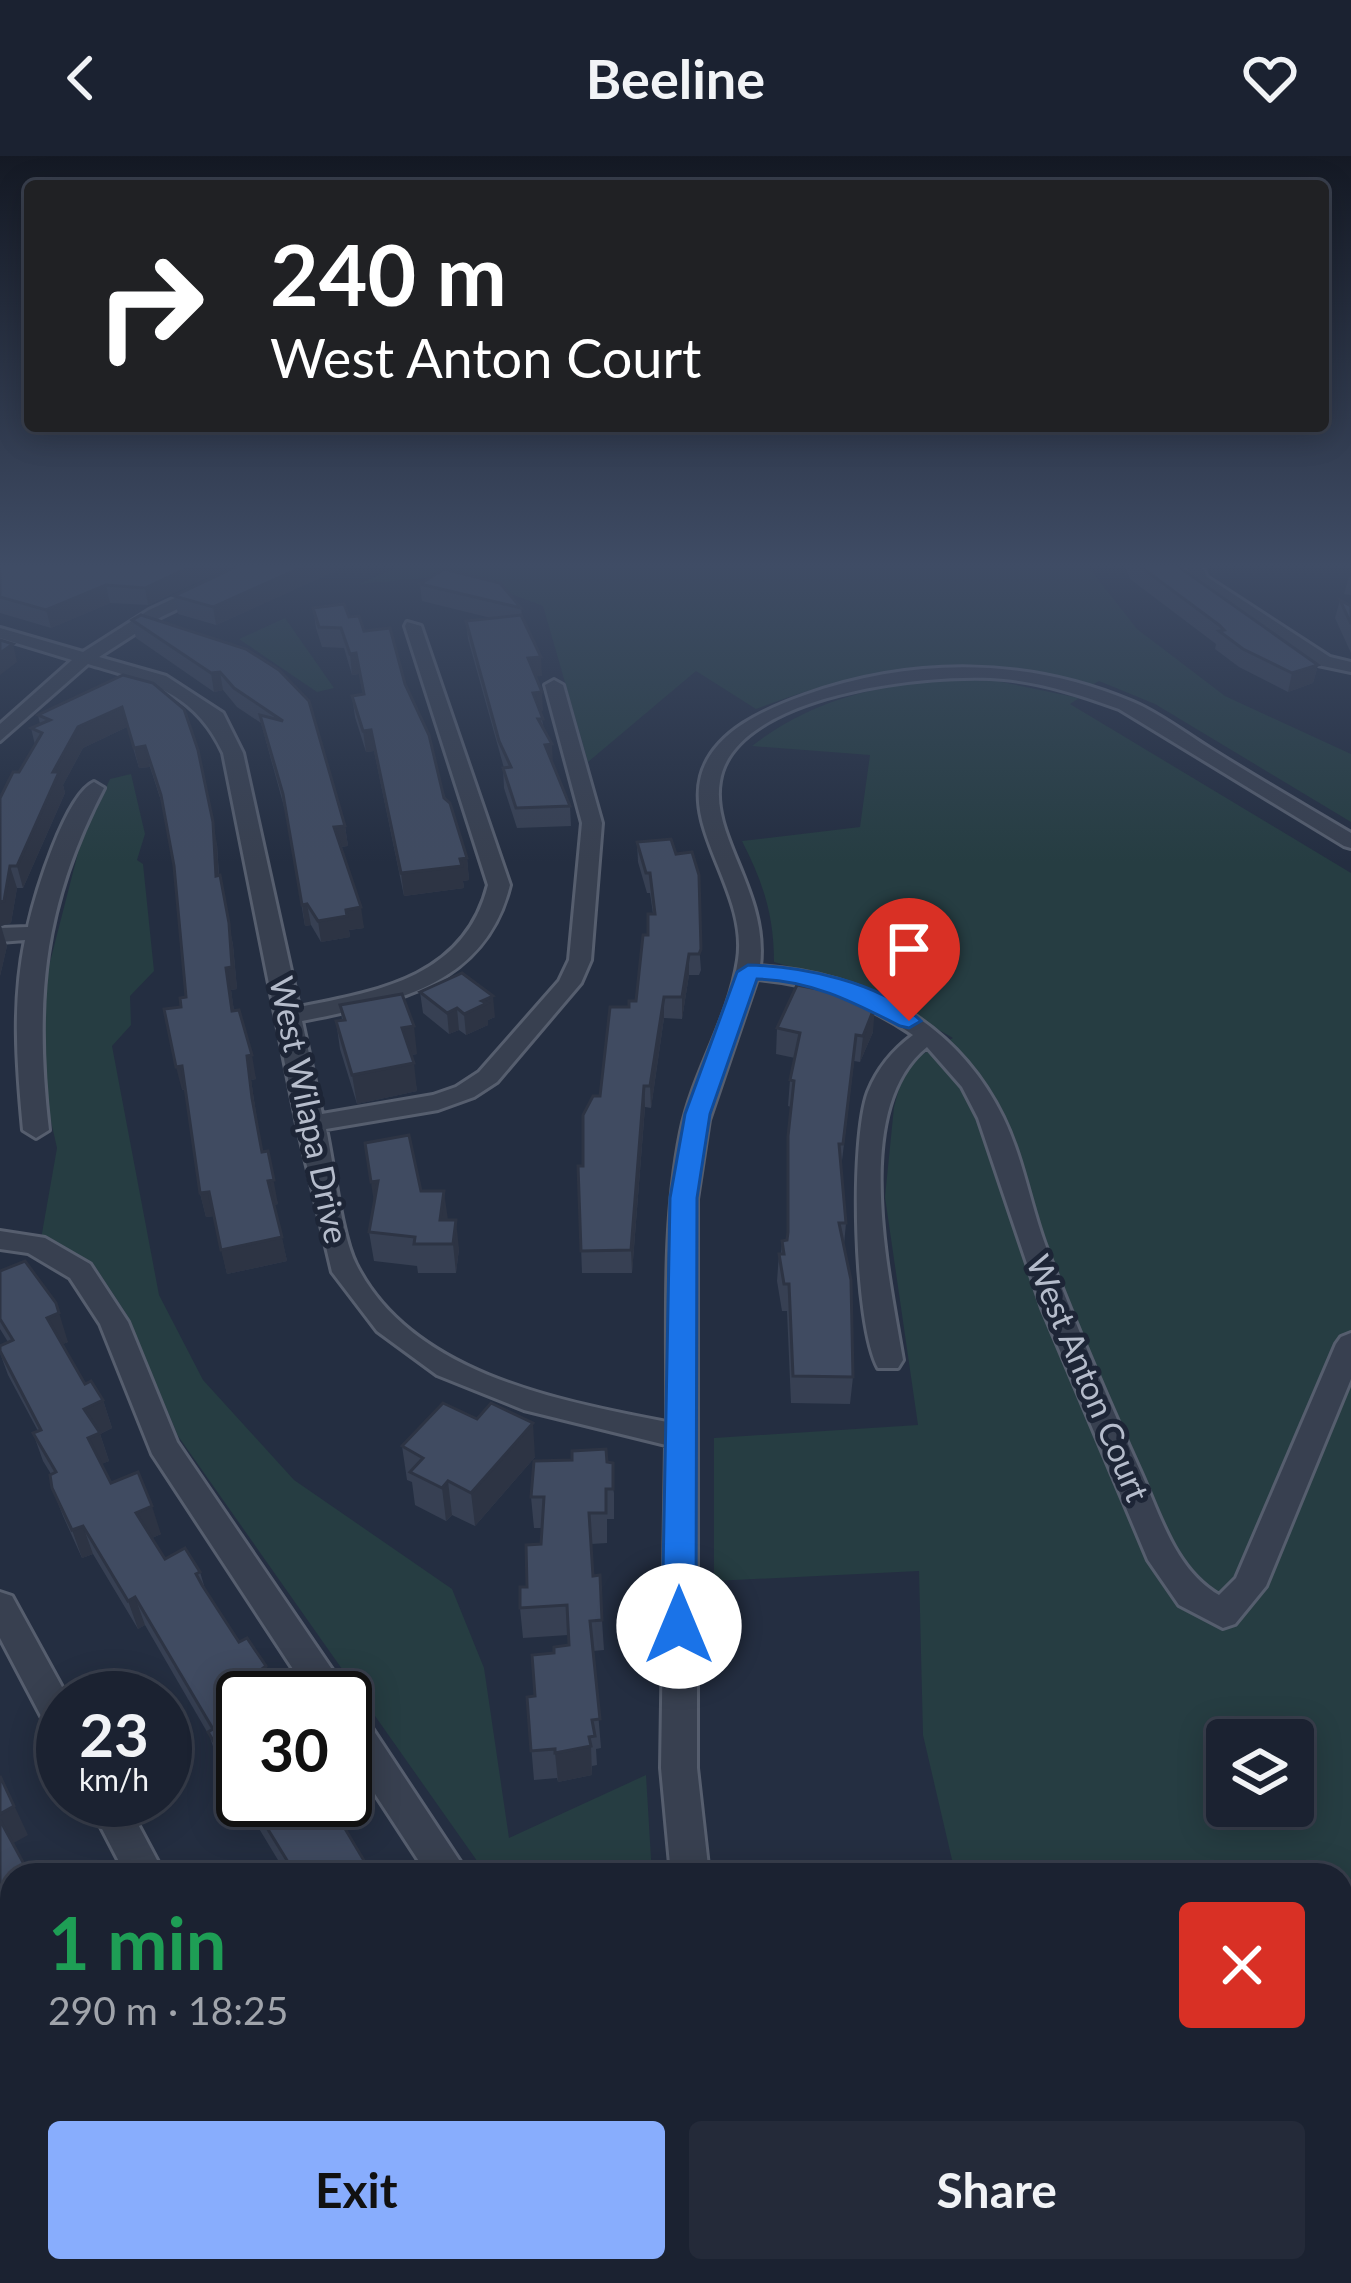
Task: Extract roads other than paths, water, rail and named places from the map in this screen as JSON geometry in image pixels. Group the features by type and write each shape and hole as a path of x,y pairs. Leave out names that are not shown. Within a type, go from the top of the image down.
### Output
{"street":[{"path":"0,735 23,709 78,663"},
{"name":"West Wilapa Drive","path":"106,663 160,680 216,717 233,753 342,1265 390,1327 451,1368 563,1412 679,1436"},
{"path":"289,1016 396,991 445,969 483,938 497,913 500,885 426,663"},
{"path":"689,1863 679,1768 684,1198 698,1114 748,972 752,937 742,880 711,818 710,778 732,741 768,716 820,694 886,676 948,670 1021,676 1078,688 1129,706 1351,842"},
{"path":"310,1124 438,1102 465,1091 488,1077 570,983 580,960 592,823 588,793 554,685"},
{"path":"36,1130 28,1062 27,986 34,932 56,866 94,788"},
{"path":"0,935 34,932"},
{"name":"West Anton Court","path":"748,972 788,973 844,988 888,1007 929,1034 967,1072 992,1120 1012,1192 1082,1380 1154,1534 1188,1593 1223,1614 1249,1586 1351,1344"},
{"path":"888,1360 868,1164 879,1100 892,1064 908,1043 929,1034"},
{"path":"0,1240 35,1246 80,1271 114,1322 163,1446 314,1671"},
{"path":"0,1606 36,1672"},
{"path":"372,1758 442,1863"},
{"path":"120,1827 139,1863"}]}
